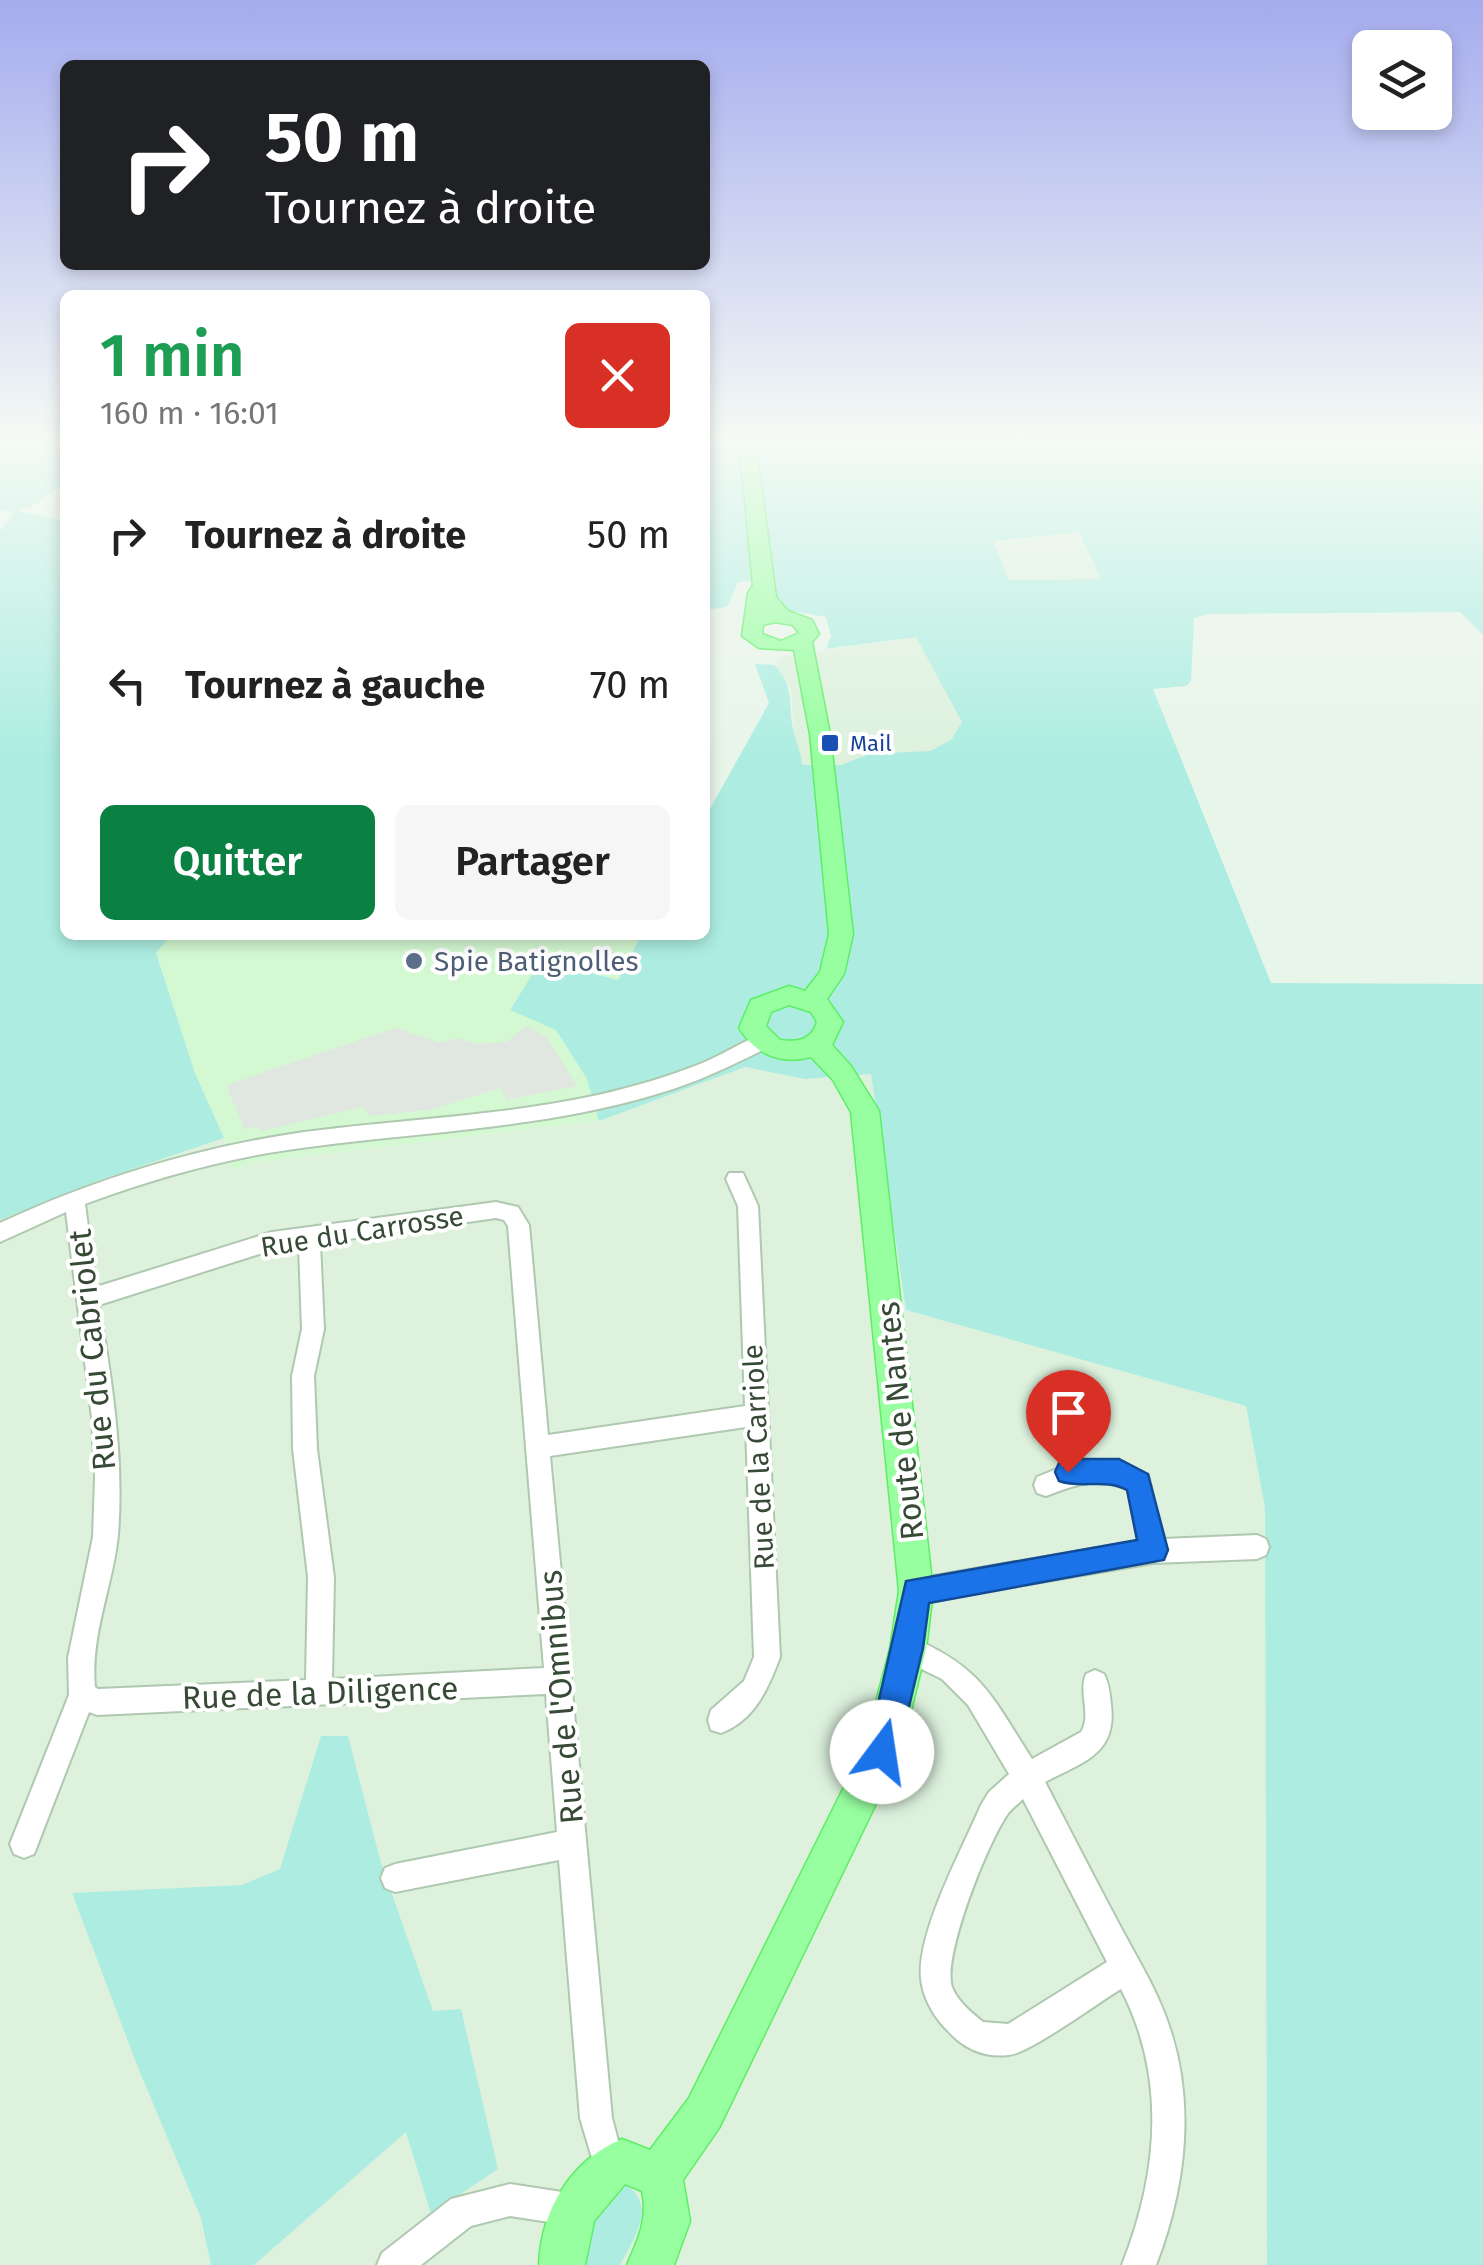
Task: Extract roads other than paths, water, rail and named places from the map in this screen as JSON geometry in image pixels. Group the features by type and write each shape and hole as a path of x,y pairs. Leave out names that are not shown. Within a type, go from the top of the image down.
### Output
{"main road":[{"path":"758,545 767,599 782,616 805,624 809,634 802,642 774,646"},
{"path":"762,585 757,592 757,622 752,636 774,646 812,686"},
{"path":"757,622 782,616"},
{"path":"802,642 812,686 842,934 832,974 812,1000"},
{"path":"790,995 812,1000 830,1022 829,1031 816,1045 794,1052 762,1042 752,1028 760,1006 790,995"},
{"name":"Route de Nantes","path":"659,2176 704,2113 882,1752 908,1648 916,1591 914,1538 865,1111 842,1074 816,1045"},
{"path":"562,2265 563,2244 574,2210 609,2167 622,2161 659,2176 670,2206 663,2242 650,2265"}],"street":[{"path":"0,1233 169,1167 242,1150 526,1113 610,1098 667,1083 762,1042"},
{"name":"Rue de la Carriole","path":"720,1720 754,1690 767,1657 748,1206 736,1179"},
{"name":"Rue du Cabriolet","path":"24,1844 82,1695 78,1671 96,1592 108,1481 98,1359 74,1201"},
{"name":"Rue du Carrosse","path":"87,1299 272,1241 496,1210 512,1214 518,1226"},
{"name":"Rue de l'Omnibus","path":"518,1226 596,2118 609,2167"},
{"path":"309,1236 312,1329 304,1394 305,1450 322,1578 319,1693"},
{"path":"540,1448 756,1415"},
{"path":"1046,1486 1068,1472 1119,1471 1139,1483 1154,1550"},
{"path":"916,1591 1154,1550 1256,1546"},
{"path":"908,1648 952,1670 978,1696 1027,1777 1160,2042 1172,2126 1160,2207 1139,2265"},
{"name":"Rue de la Diligence","path":"82,1695 97,1702 528,1684 560,1678"},
{"path":"1095,1683 1100,1727 1091,1742 1027,1777 999,1802 991,1815 938,1947 936,1986 946,2006 977,2037 1011,2040 1126,1968"},
{"path":"394,1878 573,1842"},
{"path":"394,2265 463,2211 510,2200 574,2210"}],"place":[{"name":"Mail","path":"830,743"},
{"name":"Spie Batignolles","path":"414,961"}]}
